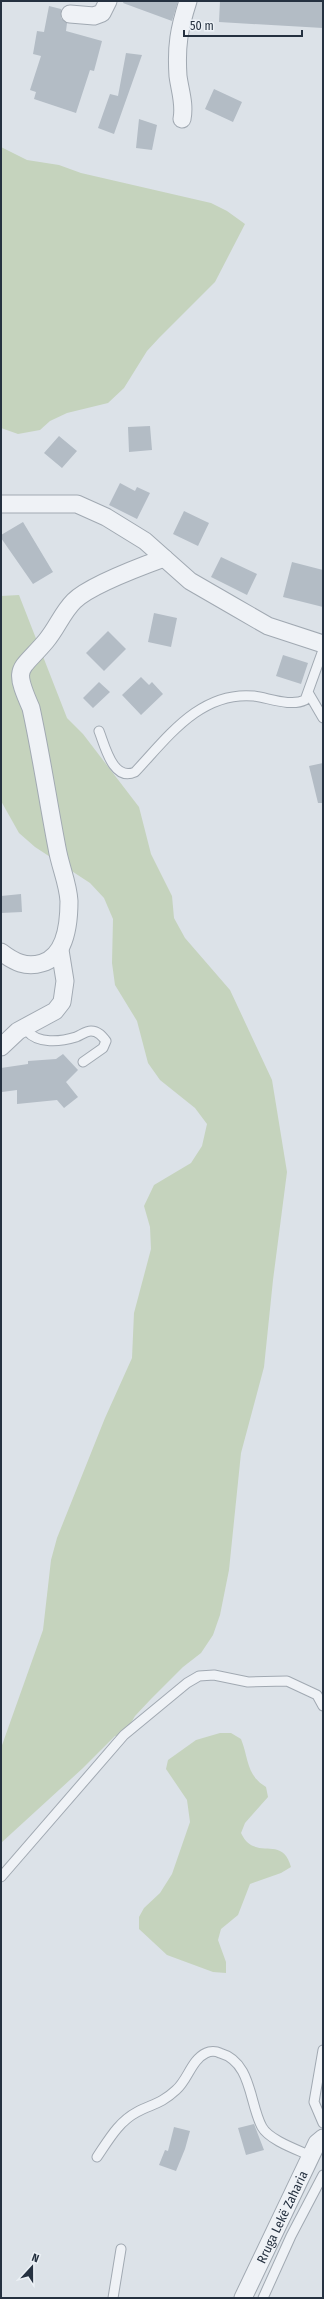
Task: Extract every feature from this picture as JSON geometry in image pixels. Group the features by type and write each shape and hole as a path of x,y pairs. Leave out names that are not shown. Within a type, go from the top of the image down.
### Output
{"street":[{"path":"70,14 94,16 102,13 108,1"},
{"path":"182,119 183,102 178,78 177,44 188,1"},
{"path":"1,504 77,504 106,517 145,541 190,581 268,626 323,644"},
{"path":"1,1047 28,1024 55,1011 62,1002 65,981 60,950 68,923 69,900 57,850 32,714 22,687 20,672 25,662 47,640 61,615 75,599 114,577 164,558"},
{"path":"1,952 14,962 33,966 48,962 60,950"},
{"name":"Rruga Lekë Zaharia","path":"244,2298 317,2143 323,2138"}],"lane":[{"path":"99,731 116,768 122,774 128,775 135,772 190,714 209,704 231,696 252,696 299,703 305,700 309,694 323,650"},
{"path":"309,694 323,718"},
{"path":"28,1024 27,1030 32,1037 42,1041 72,1038 90,1031 100,1033 106,1041 103,1048 83,1062"},
{"path":"1,1876 124,1735 186,1683 199,1676 214,1675 248,1682 287,1681 317,1695 323,1706"},
{"path":"323,2050 314,2102 323,2123"},
{"path":"97,2157 114,2132 124,2122 138,2112 165,2100 184,2083 197,2060 207,2052 224,2054 235,2062 242,2072 262,2128 282,2143 311,2156"},
{"path":"264,2298 291,2236 323,2175"},
{"path":"113,2298 121,2249"}],"green space":[{"path":"1,147 27,160 59,165 81,173 211,203 227,211 245,224 215,282 147,351 124,388 108,403 67,413 50,421 40,430 18,434 1,428"},
{"path":"19,595 67,718 83,734 139,807 151,854 172,896 174,918 185,938 230,990 272,1080 287,1172 273,1280 264,1367 241,1453 229,1570 220,1615 213,1635 201,1653 183,1667 135,1716 124,1735 115,1736 83,1768 1,1843 1,1748 43,1630 51,1560 57,1538 105,1418 132,1358 134,1313 151,1249 150,1227 144,1206 154,1185 191,1163 202,1146 207,1124 195,1108 160,1080 148,1063 137,1021 115,985 112,963 113,919 104,898 90,883 35,847 19,833 1,801 1,596"},
{"path":"220,1733 231,1733 241,1739 251,1772 266,1787 268,1797 245,1823 241,1833 247,1842 253,1846 275,1849 281,1852 287,1857 291,1867 281,1873 250,1884 238,1915 221,1929 218,1940 226,1962 226,1973 213,1972 167,1955 139,1929 139,1917 144,1908 160,1893 172,1874 190,1822 187,1800 166,1769 168,1760 196,1740"}],"building":[{"path":"124,1 178,1 172,21 123,3"},
{"path":"220,1 323,1 323,28 219,22"},
{"path":"49,6 61,9 61,18 67,23 66,31 102,41 94,71 90,70 76,113 34,99 36,92 30,90 41,56 33,54 37,31 44,32"},
{"path":"126,53 142,55 114,134 98,128 110,94 118,96"},
{"path":"214,89 242,102 233,122 205,109"},
{"path":"139,119 157,125 152,150 136,148"},
{"path":"150,426 152,450 129,452 128,427"},
{"path":"59,436 77,451 62,468 44,453"},
{"path":"120,483 135,491 137,487 150,493 137,519 109,505"},
{"path":"184,511 209,523 198,546 173,534"},
{"path":"23,522 53,572 33,584 1,538 1,535"},
{"path":"221,557 257,574 247,595 211,577"},
{"path":"292,562 323,570 323,607 283,597"},
{"path":"154,613 177,618 171,647 148,642"},
{"path":"108,631 126,649 104,671 86,653"},
{"path":"283,655 308,663 301,684 276,676"},
{"path":"141,677 149,685 152,682 163,694 141,715 122,695"},
{"path":"99,682 110,692 93,708 83,698"},
{"path":"323,763 323,803 318,803 309,766"},
{"path":"21,894 22,912 1,913 1,896"},
{"path":"63,1054 78,1070 66,1082 78,1097 64,1108 57,1100 17,1104 17,1090 2,1092 1,1068 28,1064 28,1061 56,1059"},
{"path":"254,2124 264,2150 246,2155 238,2128"},
{"path":"174,2127 190,2131 185,2149 176,2171 159,2165 165,2150 168,2151"}]}
